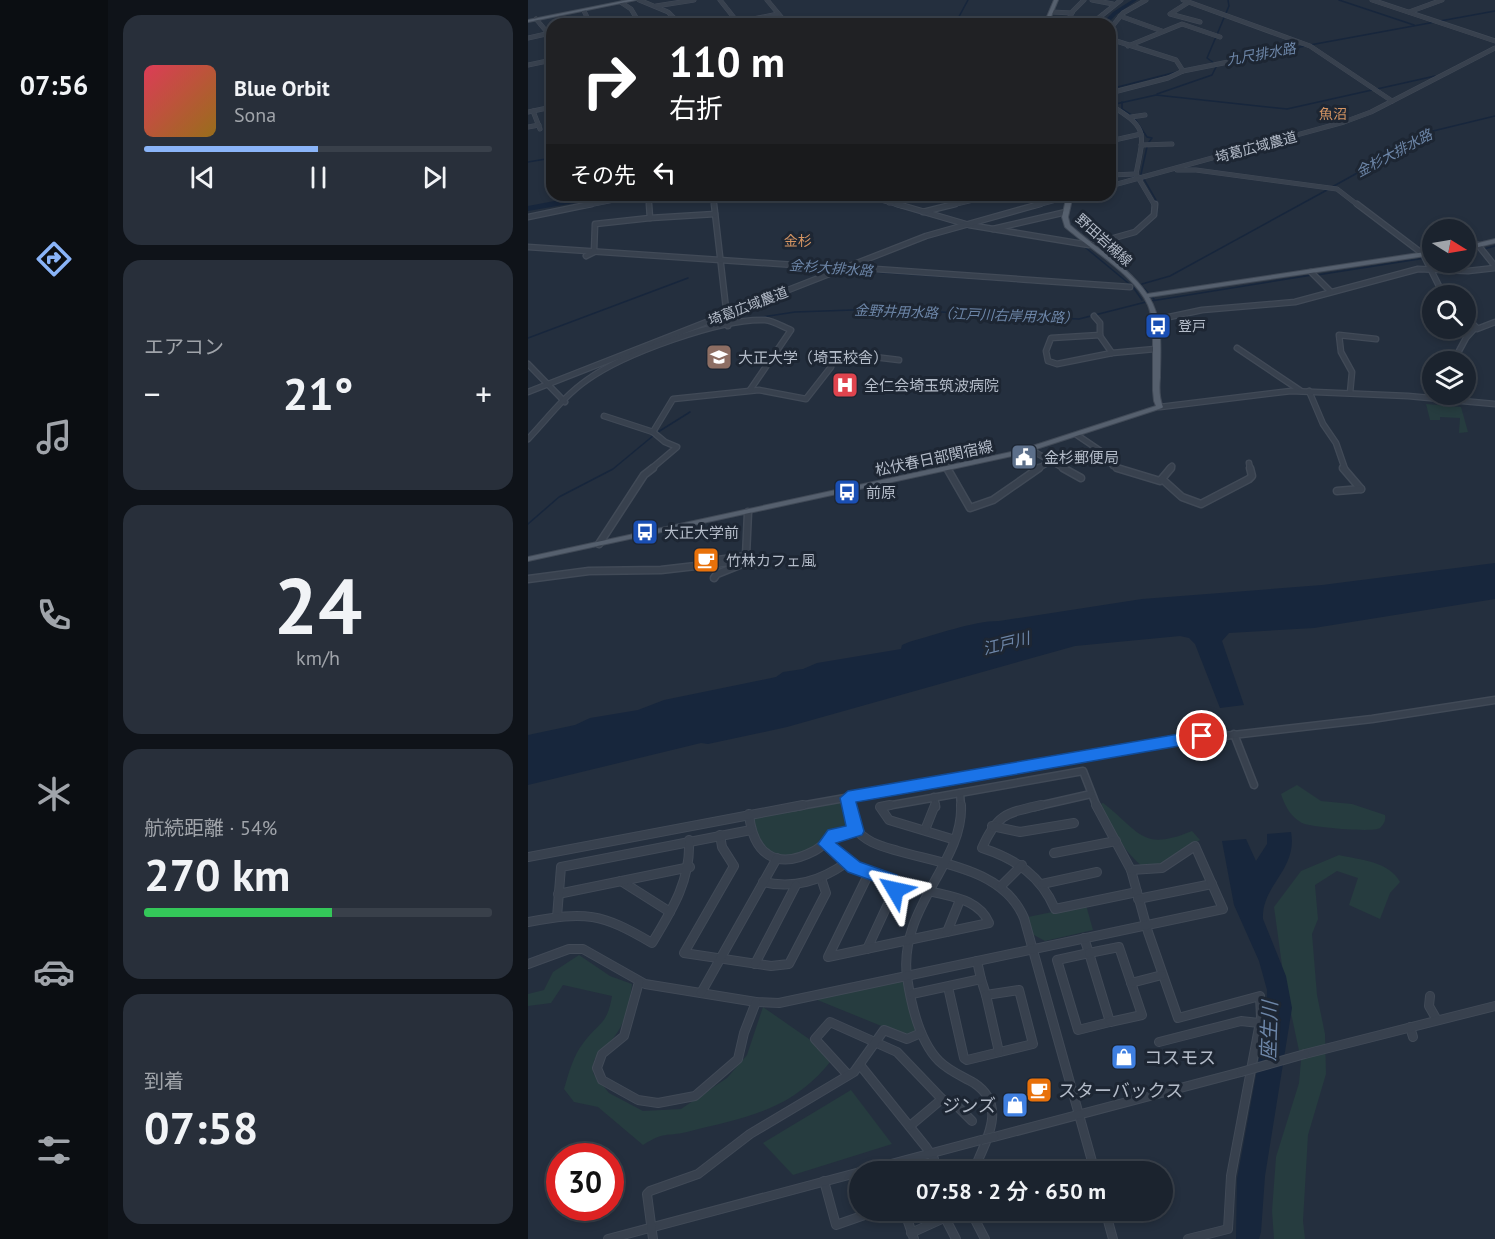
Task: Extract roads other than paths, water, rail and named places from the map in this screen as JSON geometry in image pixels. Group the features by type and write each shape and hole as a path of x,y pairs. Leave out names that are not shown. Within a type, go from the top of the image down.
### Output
{"main road":[{"path":"528,21 634,0"},
{"path":"1049,18 1056,0"},
{"name":"野田岩槻線","path":"1069,201 1066,212 1067,226 1149,299"},
{"path":"1478,245 1495,241"},
{"path":"1160,407 1157,401 1155,320 1149,299 1422,254"},
{"name":"松伏春日部関宿線","path":"528,559 1031,450 1160,407"}],"street":[{"path":"639,0 674,18"},
{"path":"655,7 694,0"},
{"path":"720,0 734,18"},
{"path":"766,0 782,18"},
{"path":"1069,18 1084,0"},
{"path":"1092,0 1113,4"},
{"path":"1098,18 1121,0"},
{"path":"1116,21 1146,0"},
{"path":"1183,0 1308,46 1392,101"},
{"path":"1372,0 1495,41"},
{"path":"1409,12 1442,0"},
{"path":"618,2 631,9 636,18"},
{"path":"1189,2 1170,14 1200,22"},
{"path":"584,11 588,18"},
{"path":"1052,12 1072,13"},
{"path":"760,18 778,14"},
{"path":"1120,16 1162,32"},
{"path":"528,38 546,34 536,19"},
{"path":"1128,46 1189,20"},
{"path":"1184,24 1220,37"},
{"path":"1116,41 1176,60 1183,71"},
{"name":"埼葛広域農道","path":"1116,184 1137,176 1327,127 1392,101 1495,48"},
{"path":"1116,91 1168,78 1183,71 1269,54"},
{"path":"528,65 546,61"},
{"path":"528,127 540,127 531,111 546,108"},
{"path":"882,201 965,224 1089,246 1135,232 1151,219 1156,211 1154,200 1137,176 1141,134 1131,117 1116,109"},
{"path":"1116,112 1120,111"},
{"path":"1131,117 1145,115"},
{"path":"1116,140 1141,134"},
{"path":"1141,145 1172,144"},
{"path":"1171,169 1196,170 1337,189 1422,253"},
{"path":"1116,176 1137,176"},
{"path":"528,217 610,201"},
{"path":"649,201 650,218"},
{"path":"714,201 728,324"},
{"path":"888,203 896,201"},
{"path":"922,213 970,201"},
{"name":"埼葛広域農道","path":"528,392 926,236 1049,201"},
{"path":"993,229 1066,212"},
{"path":"594,252 595,224 715,214"},
{"path":"1478,245 1495,267"},
{"path":"528,247 1130,286"},
{"path":"586,256 594,252"},
{"path":"1476,268 1495,267"},
{"path":"1155,320 1210,309 1295,302 1410,271 1422,270"},
{"path":"1311,272 1330,291"},
{"path":"1095,317 1100,323 1100,335 1112,353"},
{"path":"528,439 563,401 586,382 616,363 728,324 768,320 791,330 750,390"},
{"path":"1476,327 1477,329 1495,322"},
{"path":"1100,335 1051,338 1046,351 1048,361 1057,364 1112,353 1155,348"},
{"path":"1350,393 1352,372 1341,352 1339,335 1376,339"},
{"path":"1237,348 1301,391"},
{"path":"866,356 898,360"},
{"path":"528,364 563,401"},
{"path":"654,433 673,399 694,400 750,390 778,391 802,400 806,399 831,367"},
{"path":"1160,407 1259,393 1301,391 1422,396"},
{"path":"1309,391 1323,424 1336,443 1342,466 1361,489 1337,491"},
{"path":"1476,401 1495,404"},
{"path":"599,544 644,475 677,447 665,442 654,433 604,416"},
{"path":"1077,435 1105,454 1113,466 1136,475 1161,479 1174,492 1199,504 1249,479 1252,476 1249,463"},
{"path":"1031,450 1081,478"},
{"path":"947,468 970,508 1011,491 1040,466 1051,461"},
{"path":"1161,479 1172,466"},
{"path":"718,564 718,560 723,558 746,556 748,512"},
{"path":"714,578 717,574 744,566 747,561"},
{"path":"528,579 589,572 661,570 747,561 756,564"},
{"path":"528,857 749,814 848,802 1146,745 1372,719 1495,700"},
{"path":"1234,734 1254,785"},
{"path":"952,839 889,820 883,815 880,807 1083,771 1091,794 1131,870 1145,925 1178,1018 1260,996 1259,1023 1231,1176 1228,1229 1188,1239"},
{"path":"960,793 962,816 952,839 934,862 929,891 907,940 905,955 921,1033 928,1049 940,1062 985,1092 992,1101 993,1120 977,1161"},
{"path":"1091,794 1012,811 1000,817 992,826 982,848 1007,856 1022,865 1042,884 1055,909 1212,884"},
{"path":"925,830 936,809 934,797"},
{"path":"848,802 856,831 873,844 985,878 1001,886 1016,901 1092,1161"},
{"path":"749,814 750,830 757,846 777,858 799,858 813,853 834,835 856,831"},
{"path":"992,826 1020,832 1074,823"},
{"path":"557,917 561,867 689,840 750,830"},
{"path":"720,835 727,857 735,866 684,953 755,964 778,966 789,964 826,893 821,878"},
{"path":"528,922 585,913 601,915 652,943 686,883 690,867 689,840"},
{"path":"1054,853 1116,841"},
{"path":"826,844 846,863 891,880 895,890 867,948"},
{"path":"528,964 569,950 583,949 639,982 756,1002 793,1001 1223,909 1195,846 1162,868 1131,870"},
{"path":"701,993 777,858"},
{"path":"763,882 796,885 821,878 846,863"},
{"path":"1001,886 1022,865"},
{"path":"558,894 690,867"},
{"path":"1042,884 1097,872"},
{"path":"869,873 828,957 989,923 987,915 979,908 929,891"},
{"path":"621,881 621,884 670,912"},
{"path":"755,964 796,885"},
{"path":"947,932 960,900"},
{"path":"1084,938 1110,1022"},
{"path":"1119,947 1142,1015 1078,1030 1057,960 1089,953 1119,947"},
{"path":"977,961 999,1052"},
{"path":"1131,982 1162,975"},
{"path":"912,994 981,980"},
{"path":"639,982 624,1036 602,1054 597,1068 602,1080 638,1100 648,1102 658,1103 695,1096 738,1059 744,1033 756,1002"},
{"path":"948,987 964,1058 967,1060 1033,1044 1019,990 986,995"},
{"path":"1430,996 1429,1006 1437,1020"},
{"path":"901,1161 1495,1006"},
{"path":"1159,1042 1241,1021 1259,1023"},
{"path":"848,1075 815,1039 830,1022 877,1040 904,1058 942,1099 958,1107 972,1121"},
{"path":"1410,1027 1413,1037"},
{"path":"653,1239 647,1194 650,1191 698,1174 750,1134 848,1075 860,1065 884,1030 907,1039 921,1033"},
{"path":"860,1065 910,1126 930,1153 932,1161"},
{"path":"910,1126 942,1099"},
{"path":"608,1239 849,1175"},
{"path":"824,1181 836,1225 849,1220"},
{"path":"907,1221 912,1236 932,1221"},
{"path":"946,1221 956,1239"},
{"path":"976,1221 985,1239"},
{"path":"1109,1221 1113,1239"}],"water":[{"path":"554,201 586,201 528,211 528,206"},
{"name":"江戸川","path":"1495,563 1495,599 1314,628 1229,633 1222,641 1244,705 1220,708 1195,644 1189,638 1180,636 1075,646 787,727 708,744 701,743 528,785 528,735 575,725 590,718 638,710 664,700 776,677 783,672 803,669 817,663 901,649 902,645 909,642 978,623 1142,599 1322,585"},
{"name":"座生川","path":"1291,832 1292,845 1289,857 1268,897 1263,919 1286,976 1292,1008 1265,1176 1261,1232 1259,1239 1236,1239 1237,1179 1266,1021 1267,990 1259,961 1234,905 1222,841 1246,839 1256,861 1267,844 1267,834"}],"waterway":[{"path":"958,18 968,0"},
{"path":"1110,18 1135,0"},
{"path":"1214,63 1207,58 1229,6 1228,0"},
{"path":"1339,0 1414,25"},
{"name":"九尺排水路","path":"1440,21 1495,11"},
{"name":"九尺排水路","path":"1310,45 1435,22"},
{"name":"九尺排水路","path":"1269,53 1305,46"},
{"path":"1157,94 1212,75 1217,65"},
{"name":"九尺排水路","path":"1116,87 1196,67"},
{"path":"1377,89 1435,76"},
{"path":"1122,103 1156,95 1287,109 1372,90"},
{"path":"1116,104 1122,103"},
{"path":"1122,103 1122,109 1133,116 1147,137 1152,138 1149,142"},
{"name":"金杉大排水路","path":"1332,187 1433,131 1495,116"},
{"path":"1147,147 1141,174 1156,200 1157,214"},
{"path":"528,162 546,159"},
{"name":"金杉大排水路","path":"1142,284 1170,276 1327,190"},
{"path":"1146,225 1154,218"},
{"path":"1115,239 1121,254 1120,266"},
{"name":"金野井用水路（江戸川右岸用水路）","path":"1484,249 1495,246"},
{"path":"1086,248 1133,287 1142,300"},
{"name":"金野井用水路（江戸川右岸用水路）","path":"1476,250 1480,249"},
{"name":"金野井用水路（江戸川右岸用水路）","path":"1317,275 1422,259"},
{"name":"金杉大排水路","path":"844,270 1040,283"},
{"name":"金野井用水路（江戸川右岸用水路）","path":"1151,301 1312,275"},
{"path":"1133,277 1154,299"},
{"path":"528,338 688,278"},
{"name":"金野井用水路（江戸川右岸用水路）","path":"755,318 795,312 882,309 1079,319 1146,302"},
{"name":"金野井用水路（江戸川右岸用水路）","path":"589,376 618,360"},
{"path":"658,432 690,412"},
{"name":"金野井用水路（江戸川右岸用水路）","path":"528,435 534,430"},
{"path":"528,524 559,497 613,469 654,435"}],"place":[{"name":"登戸","path":"1158,326"},
{"name":"大正大学（埼玉校舎）","path":"719,357"},
{"name":"全仁会埼玉筑波病院","path":"845,385"},
{"name":"金杉郵便局","path":"1024,457"},
{"name":"前原","path":"847,492"},
{"name":"大正大学前","path":"645,532"},
{"name":"竹林カフェ風","path":"706,560"},
{"name":"コスモス","path":"1124,1057"},
{"name":"スターバックス","path":"1039,1090"},
{"name":"ジンズ","path":"1015,1105"}],"district":[{"name":"魚沼","path":"1333,114"},
{"name":"金杉","path":"798,241"}]}
